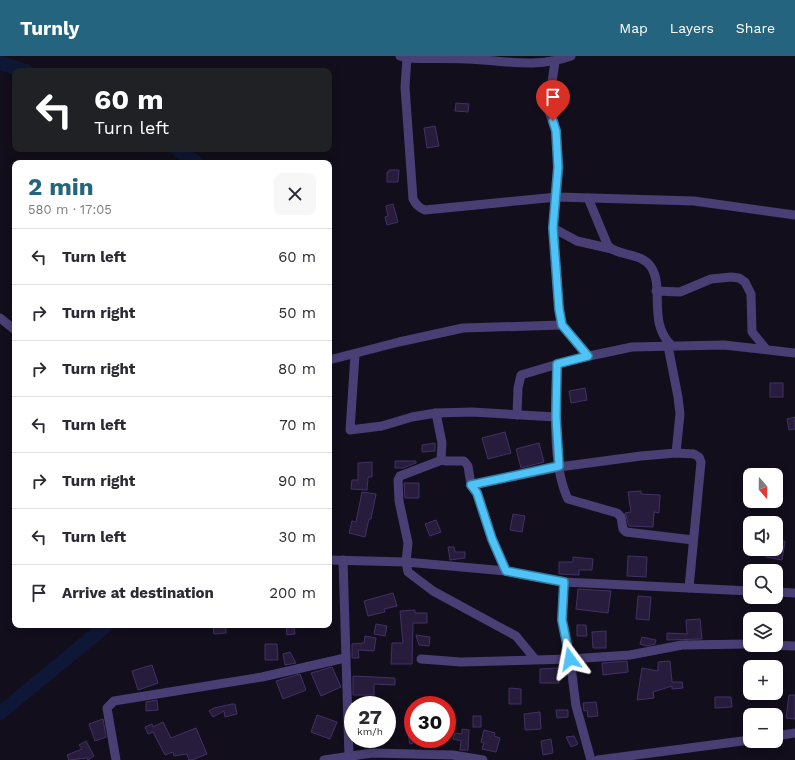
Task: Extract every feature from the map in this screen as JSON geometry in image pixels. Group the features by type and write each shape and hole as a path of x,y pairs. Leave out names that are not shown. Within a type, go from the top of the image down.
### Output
{"street":[{"path":"571,56 555,62 500,63 467,59 404,57 413,199 416,206 425,210 557,197 694,200 795,215"},
{"path":"555,62 552,82 546,103 556,131 558,167 557,197 553,228 556,288 562,325 588,356"},
{"path":"588,198 605,240 612,250"},
{"path":"553,228 577,241 637,257 650,266 655,278 660,328 670,346 678,397 680,414 676,453"},
{"path":"656,291 680,292 711,279 731,277 739,278 745,282 751,294 752,332 766,349"},
{"path":"0,318 12,328"},
{"path":"332,359 399,342 464,328 562,325"},
{"path":"517,415 518,388 521,375 557,364 618,349 724,345 795,353"},
{"path":"355,354 350,430 382,426 412,417 436,413 556,417"},
{"path":"557,364 556,417 559,466 562,482 570,500 617,513 621,517 623,529 626,532 693,540"},
{"path":"436,413 442,443 442,460"},
{"path":"471,485 559,466 676,453 694,454 699,457 701,462 689,588"},
{"path":"506,571 492,539 477,493 471,485 466,463 442,460 400,476 398,479 399,502 408,543 406,562 411,576 432,591 516,636 535,659"},
{"path":"332,560 406,562 506,571 564,582 743,591"},
{"path":"343,560 349,756"},
{"path":"564,582 562,620 570,659 576,706 591,760"},
{"path":"783,592 795,593 795,588"},
{"path":"421,659 461,662 570,659 638,654 682,645 743,644"},
{"path":"783,646 795,646"},
{"path":"116,760 107,708 114,701 262,677 345,658"},
{"path":"783,735 795,733"},
{"path":"598,760 743,741"},
{"path":"324,760 372,753 404,757 453,755 483,760"}],"building":[{"path":"456,103 469,104 468,112 455,111"},
{"path":"435,126 439,146 427,148 424,128"},
{"path":"389,170 399,170 398,182 387,182 387,172 389,172"},
{"path":"393,204 398,222 387,225 385,217 388,216 386,206"},
{"path":"770,383 783,383 783,397 770,397"},
{"path":"585,388 587,400 571,403 569,391"},
{"path":"795,417 795,429 789,430 787,419"},
{"path":"505,432 511,453 488,459 482,438"},
{"path":"435,443 435,451 422,452 422,445"},
{"path":"539,443 544,462 521,468 516,449"},
{"path":"395,461 416,461 416,463 403,468 395,468"},
{"path":"372,462 372,477 368,477 367,490 351,489 352,480 358,480 358,463"},
{"path":"404,483 419,483 419,498 405,498"},
{"path":"641,491 641,494 660,495 659,513 654,512 653,527 629,526 625,513 631,512 628,492"},
{"path":"362,492 376,494 371,519 369,519 365,537 349,533 352,521 356,522"},
{"path":"513,514 525,516 522,532 510,530"},
{"path":"436,520 441,532 430,536 425,524"},
{"path":"783,541 785,541 783,554"},
{"path":"448,547 454,547 455,552 465,552 465,558 450,560"},
{"path":"628,556 647,557 646,577 627,576"},
{"path":"766,556 783,556 782,560"},
{"path":"573,557 593,559 592,570 579,570 579,575 559,574 559,562 573,562"},
{"path":"578,589 611,591 608,613 576,609"},
{"path":"393,593 397,606 384,609 385,612 368,616 364,601"},
{"path":"638,596 651,597 649,620 636,619"},
{"path":"415,610 415,613 427,613 427,623 413,623 412,664 391,664 392,643 403,643 400,611"},
{"path":"700,619 702,639 667,640 667,633 687,634 686,620"},
{"path":"376,624 387,626 385,636 374,634"},
{"path":"577,625 586,625 587,636 577,636"},
{"path":"213,628 226,628 226,633 214,634"},
{"path":"286,628 294,628 295,634 287,635"},
{"path":"606,631 606,648 593,648 592,632"},
{"path":"416,635 430,637 429,646 419,645"},
{"path":"365,636 376,638 374,651 358,650 359,658 352,658 352,644 364,643"},
{"path":"642,637 656,640 655,644 647,646 640,644"},
{"path":"265,644 277,644 278,660 265,660"},
{"path":"290,652 296,663 285,665 283,654"},
{"path":"627,661 628,672 603,675 602,663"},
{"path":"670,661 672,682 682,682 683,688 672,689 672,686 653,692 654,698 637,700 642,668 658,671 658,662"},
{"path":"152,665 158,683 138,690 132,671"},
{"path":"332,667 341,687 321,696 311,673"},
{"path":"558,668 559,683 540,683 540,669"},
{"path":"300,674 306,690 283,699 276,681"},
{"path":"353,676 395,678 395,685 374,684 374,695 353,695"},
{"path":"509,688 521,689 521,704 509,704"},
{"path":"789,695 795,695 795,719 786,718"},
{"path":"715,697 731,697 732,707 715,708"},
{"path":"157,700 158,710 146,711 146,702"},
{"path":"596,702 598,716 588,717 587,710 584,711 583,703"},
{"path":"235,704 237,714 225,717 224,711 213,717 209,711 214,708"},
{"path":"556,710 568,710 568,717 557,718"},
{"path":"540,712 541,729 525,730 524,714"},
{"path":"317,715 337,722 330,739 311,732"},
{"path":"473,716 481,716 481,727 473,727"},
{"path":"103,719 106,737 95,741 89,724"},
{"path":"163,722 171,738 196,728 207,754 192,760 189,760 187,754 174,756 173,752 165,755 153,732 148,734 145,727 152,724 153,727"},
{"path":"462,729 469,730 468,750 460,750 461,741 456,740 456,733 462,734"},
{"path":"484,730 495,733 494,736 500,738 496,752 482,749 484,743 481,742"},
{"path":"574,736 578,744 571,747 566,737"},
{"path":"551,739 553,753 543,755 541,741"},
{"path":"86,741 94,756 88,760 87,758 69,760 67,755 82,749 79,745"}],"waterway":[{"path":"0,63 16,68"},
{"path":"181,152 193,160"},
{"path":"0,713 103,628"}],"route":[{"path":"553,121 556,131 556,151 558,160 557,197 553,228 556,288 559,309 562,325 588,356 557,364 556,417 559,466 471,485 477,493 492,539 506,571 564,582 562,620 570,659"}]}
